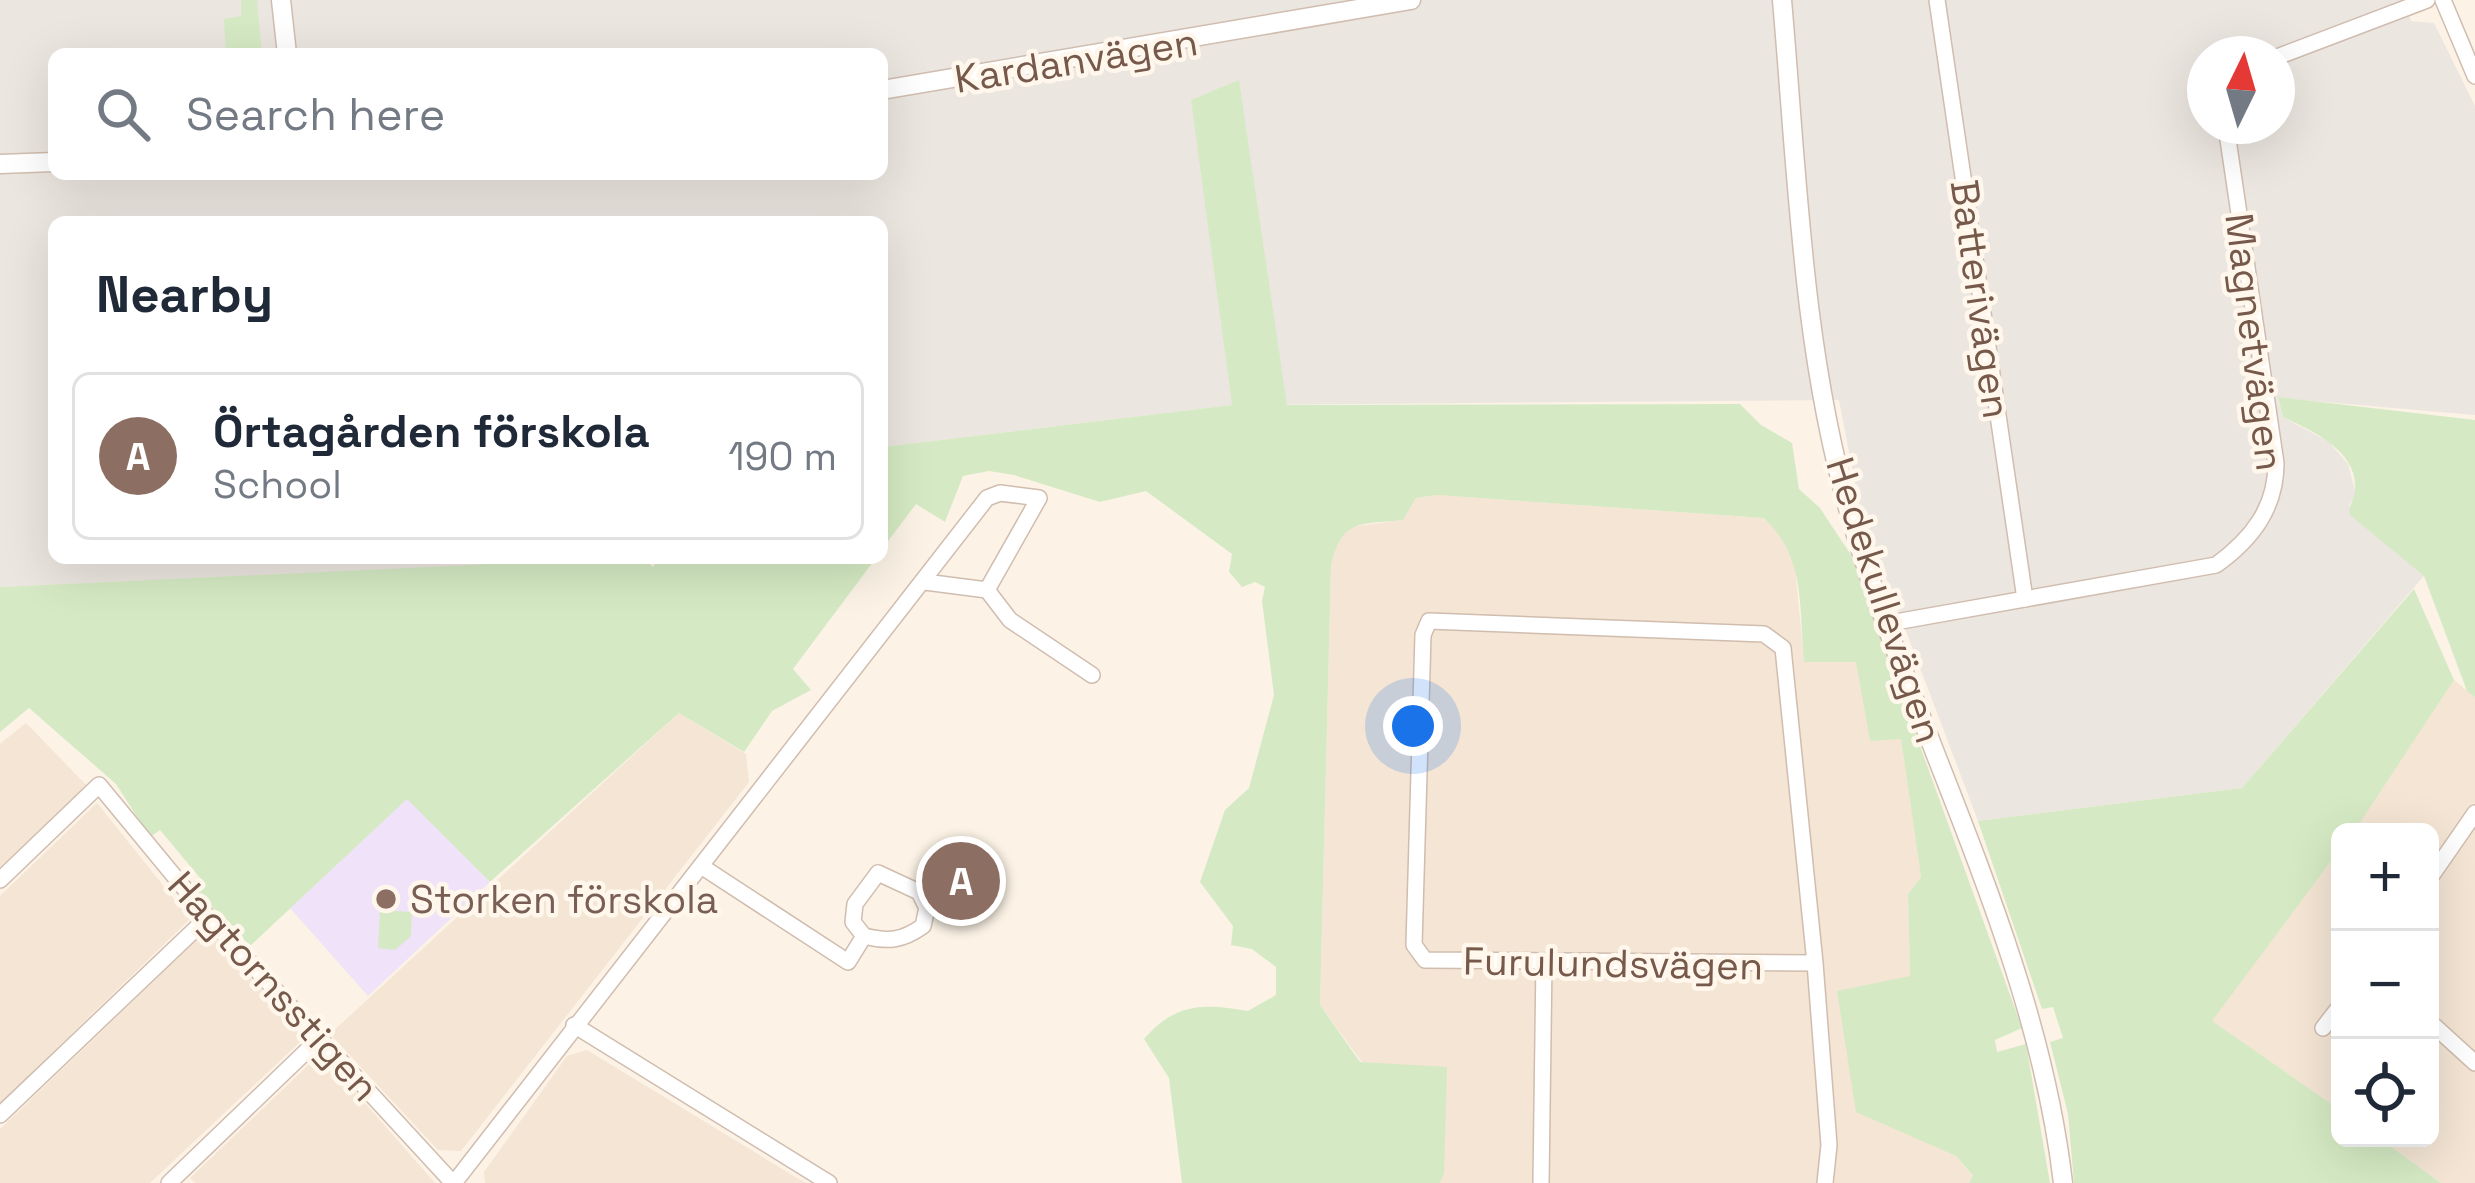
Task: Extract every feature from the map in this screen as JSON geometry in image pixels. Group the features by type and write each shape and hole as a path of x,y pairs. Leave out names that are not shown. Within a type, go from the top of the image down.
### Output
{"street":[{"path":"281,0 286,48"},
{"name":"Kardanvägen","path":"888,89 1411,0"},
{"name":"Hedekullevägen","path":"1782,0 1820,363 1850,515 2038,1035 2063,1183"},
{"name":"Batterivägen","path":"1937,0 2025,599"},
{"path":"2295,50 2427,0"},
{"path":"2443,0 2475,76"},
{"name":"Magnetvägen","path":"1890,623 2216,565 2254,530 2271,502 2276,463 2229,144"},
{"path":"0,164 48,162"},
{"path":"453,1183 987,498 1000,493 1039,498 987,590"},
{"path":"925,582 987,590 1010,620 1092,675"},
{"name":"Furulundsvägen","path":"1815,963 1425,960 1414,945 1423,635 1434,619 1764,634 1784,648 1815,963 1828,1145 1825,1183"},
{"name":"Hagtornsstigen","path":"0,880 99,785 208,916 453,1183"},
{"path":"2439,865 2475,813"},
{"path":"701,866 848,962 864,936"},
{"path":"878,873 919,892 927,908 923,926 906,938 884,941 864,936 853,922 855,904 878,873"},
{"path":"0,1114 208,916"},
{"path":"1541,1183 1544,962"},
{"path":"2323,1028 2331,1018"},
{"path":"574,1025 829,1183"},
{"path":"2439,1030 2475,1063"},
{"path":"178,1180 320,1038"}],"shaded area":[{"path":"0,0 2405,0 2411,21 2434,23 2475,106 2475,415 2278,398 2283,417 2329,442 2348,464 2356,494 2349,505 2424,576 2242,788 1978,821 1860,509 1839,400 1232,405 888,446 888,216 48,216 48,564 510,564 0,587"},
{"path":"1437,495 1762,518 1783,535 1794,557 1804,661 1857,662 1870,741 1901,738 1921,877 1908,894 1910,976 1856,1111 1956,1156 1973,1177 1969,1183 1440,1183 1444,1174 1320,1005 1331,566 1337,538 1350,527 1403,520 1416,498"},
{"path":"2454,680 2475,697 2475,1183 2441,1183 2391,1147 2439,1147 2439,823 2359,823"},
{"path":"679,713 746,754 749,782 461,1151 438,1150 330,1034"},
{"path":"26,723 87,786 0,867 0,744"},
{"name":"Storken förskola","path":"407,798 490,882 368,996 290,908"},
{"path":"97,803 190,919 0,1103 0,896"},
{"path":"2331,861 2331,1104 2211,1021"},
{"path":"203,934 211,935 301,1032 300,1042 150,1183 0,1183 0,1129"},
{"path":"587,1050 806,1183 485,1183 484,1172 567,1056"},
{"path":"321,1053 435,1183 196,1183 190,1178"}],"green space":[{"path":"241,0 257,0 261,48 226,48 224,19 241,16"},
{"path":"1239,80 1287,405 1740,404 1761,425 1792,443 1799,489 1820,508 1851,555 2022,1028 1995,1040 1997,1052 2026,1044 2050,1183 1969,1183 1973,1176 1956,1156 1856,1112 1837,991 1910,976 1908,894 1921,877 1901,739 1870,741 1856,662 1804,662 1798,584 1777,532 1763,518 1437,495 1416,498 1403,520 1364,524 1347,532 1331,566 1320,1005 1360,1062 1447,1067 1444,1174 1440,1183 1182,1183 1169,1078 1144,1039 1167,1018 1191,1008 1248,1011 1276,995 1276,967 1252,949 1231,945 1233,926 1200,882 1225,810 1249,788 1274,695 1262,601 1265,587 1255,582 1242,587 1229,572 1232,554 1146,491 1100,502 989,471 963,476 945,522 916,504 888,541 888,446 1232,405 1191,100"},
{"path":"2278,397 2475,420 2475,697 2467,691 2424,576 2350,515 2355,489 2349,464 2331,444 2283,417"},
{"path":"510,564 872,564 793,669 811,690 772,711 744,752 679,713 490,882 407,799 250,946 193,887 200,878 160,830 150,837 116,784 29,708 0,732 0,587"},
{"path":"2414,589 2454,680 2360,823 2331,823 2331,861 2212,1021 2331,1104 2331,1147 2391,1147 2441,1183 2074,1183 2068,1114 2050,1042 2063,1038 2053,1007 2042,1009 1978,821 2242,788"},
{"path":"380,910 412,912 411,936 395,950 378,948"}],"place":[{"name":"Örtagården förskola","path":"961,881"},
{"name":"Storken förskola","path":"386,899"}]}
